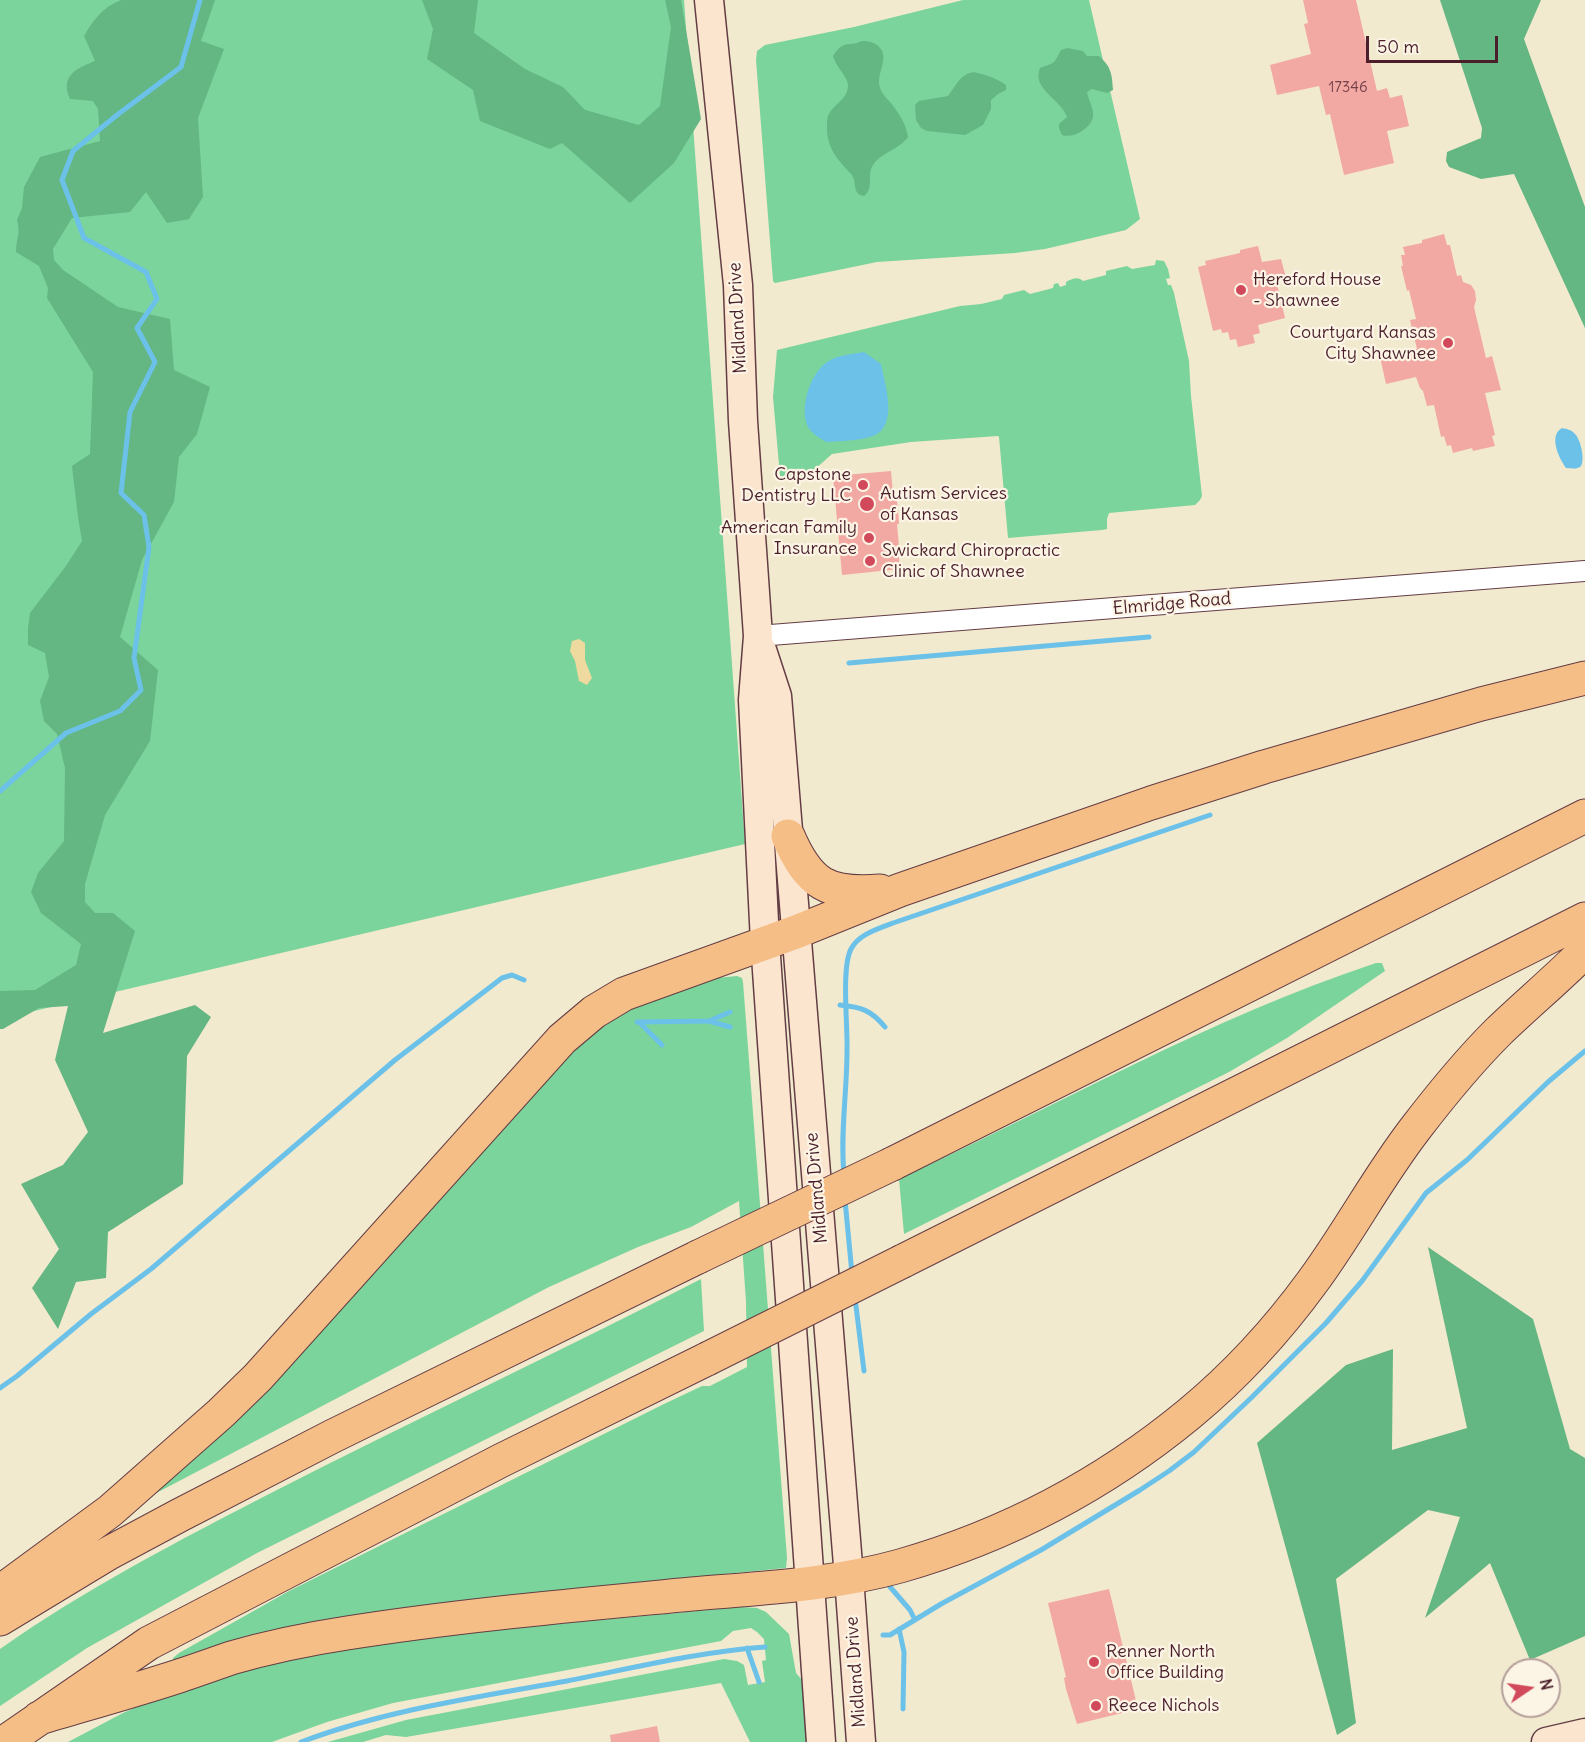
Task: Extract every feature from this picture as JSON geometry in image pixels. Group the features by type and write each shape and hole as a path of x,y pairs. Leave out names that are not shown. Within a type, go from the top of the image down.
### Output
{"highway":[{"path":"0,1592 110,1511 196,1436 250,1384 570,1032 594,1012 624,994 796,932 900,890 1151,803 1274,764 1481,704 1585,678"},
{"path":"0,1619 109,1553 333,1436 892,1164 1585,816"},
{"path":"788,836 808,872 822,884 854,893 900,890"},
{"path":"4,1742 149,1643 502,1460 1585,919"},
{"path":"39,1718 234,1658 285,1645 344,1634 408,1624 810,1583 849,1577 896,1567 947,1551 1037,1513 1118,1467 1157,1439 1192,1411 1253,1353 1313,1281 1412,1133 1455,1079 1500,1031 1585,951"}],"main road":[{"name":"Midland Drive","path":"709,0 738,285 742,421 758,636 753,700 765,942 821,1742"},
{"name":"Midland Drive","path":"758,636 777,696 861,1742"},
{"path":"1546,1742 1585,1733"}],"street":[{"name":"Elmridge Road","path":"758,636 1585,571"}],"green space":[{"path":"0,0 684,0 745,844 0,1019"},
{"path":"121,0 215,0 201,41 224,49 198,118 203,197 189,219 167,223 146,192 130,212 72,218 53,249 54,260 63,270 118,307 170,319 174,370 210,387 197,434 179,457 174,502 142,560 120,637 158,670 150,741 105,815 85,884 85,902 95,913 113,913 135,931 103,1033 195,1005 211,1017 187,1056 183,1184 108,1232 106,1278 76,1282 58,1329 32,1288 59,1249 21,1184 63,1165 88,1132 55,1060 68,1006 39,1008 0,1029 0,991 35,990 76,965 81,944 41,913 31,892 38,873 64,841 65,768 57,734 44,721 40,701 49,677 45,653 28,645 28,628 30,613 82,541 72,466 90,454 93,372 47,298 48,288 39,266 16,252 17,220 22,208 24,187 40,157 100,141 98,109 93,101 70,99 67,84 72,74 95,61 84,36 87,30 104,10"},
{"path":"422,0 478,0 474,33 525,69 563,87 585,110 639,125 660,106 671,27 665,0 681,0 701,119 674,163 630,203 562,143 550,149 480,121 473,90 427,59 433,29"},
{"path":"963,0 1089,0 1140,219 1126,230 1045,249 877,262 775,283 773,281 757,51 765,45 854,27"},
{"path":"1440,0 1541,0 1524,39 1585,207 1585,328 1514,174 1481,179 1449,167 1446,161 1447,152 1481,138 1482,128"},
{"path":"862,41 873,43 882,51 880,88 902,119 908,137 873,165 869,189 864,196 857,193 853,177 833,152 827,133 828,116 846,94 848,85 833,56 843,45"},
{"path":"1067,48 1083,51 1087,56 1099,56 1110,71 1113,90 1107,93 1092,89 1087,92 1093,110 1092,120 1081,132 1066,136 1062,135 1059,124 1067,117 1043,88 1038,75 1040,68 1054,62 1061,50"},
{"path":"974,72 1006,85 1006,90 991,100 991,109 983,125 965,135 927,131 921,128 916,120 915,105 919,101 948,96 962,78"},
{"path":"1156,260 1164,261 1168,269 1170,278 1166,279 1174,293 1189,361 1202,496 1195,505 1109,513 1107,529 1102,530 1008,538 998,436 911,442 832,454 813,471 803,476 780,476 773,397 777,350 960,306 1002,299 1004,295 1024,290 1030,294 1053,288 1054,284 1058,283 1060,287 1072,279 1083,281 1106,275 1106,271 1127,266 1132,269 1155,265"},
{"path":"1376,963 1382,963 1385,971 1287,1038 1229,1072 904,1234 899,1179 1194,1036 1314,985"},
{"path":"737,976 742,978 743,982 786,1568 519,1597 173,1661 179,1653 289,1591 664,1404 702,1386 710,1386 747,1367 746,1302 739,1201 691,1227 638,1247 549,1287 141,1501 580,1040 623,1008 716,978"},
{"path":"1428,1247 1533,1319 1570,1449 1585,1458 1585,1636 1535,1658 1529,1658 1490,1563 1425,1618 1460,1517 1428,1510 1336,1579 1356,1723 1337,1735 1257,1443 1346,1365 1393,1349 1392,1450 1467,1428"},
{"path":"701,1279 704,1331 257,1553 87,1648 0,1706 0,1649 65,1606 271,1493"},
{"path":"741,1607 757,1608 766,1612 789,1634 796,1673 802,1680 807,1742 750,1742 721,1683 406,1737 386,1735 363,1742 328,1742 406,1720 724,1659 737,1661 744,1665 748,1685 765,1682 762,1661 766,1660 764,1639 751,1628 733,1631 721,1641 393,1703 327,1722 272,1742 68,1742 123,1713 164,1695 244,1668 393,1639"}],"sand":[{"path":"579,639 585,643 585,660 592,678 587,685 579,681 575,661 570,651 572,641"}],"water":[{"path":"864,352 881,364 888,404 886,423 881,431 873,436 856,440 826,442 808,427 805,411 811,383 827,362 845,355"},
{"path":"1562,428 1572,432 1579,441 1583,459 1578,468 1566,468 1560,459 1555,442"}],"building":[{"path":"1303,0 1356,0 1377,91 1387,88 1390,98 1402,95 1409,126 1387,131 1394,163 1344,175 1330,114 1326,115 1319,86 1277,95 1270,65 1311,54 1304,24 1308,23"},
{"name":"Courtyard Kansas City Shawnee","path":"1444,234 1447,245 1450,245 1457,276 1461,275 1463,282 1471,285 1475,291 1474,307 1486,358 1492,356 1501,390 1485,393 1495,435 1492,436 1495,446 1473,451 1472,448 1453,453 1451,445 1447,446 1444,436 1441,437 1434,405 1427,406 1416,377 1386,384 1380,357 1417,349 1410,320 1416,319 1401,266 1403,266 1401,255 1405,255 1403,247 1422,243 1422,240"},
{"name":"Hereford House - Shawnee","path":"1258,246 1262,262 1281,259 1286,278 1276,280 1285,318 1258,325 1260,333 1253,335 1255,343 1238,347 1236,339 1230,340 1228,332 1222,333 1221,329 1213,331 1198,267 1206,265 1205,261 1240,253 1240,250"},
{"path":"891,471 893,494 896,494 898,509 900,569 842,575 833,476"},
{"name":"Renner North Office Building","path":"1109,1589 1138,1709 1077,1724 1066,1689 1064,1678 1066,1677 1048,1603"},
{"path":"657,1726 660,1742 611,1742 610,1735"}],"waterway":[{"path":"0,791 66,733 120,711 141,690 134,658 149,547 144,515 121,493 130,412 155,362 137,328 157,299 146,272 84,238 62,180 73,151 181,67 200,0"},
{"path":"849,663 1149,637"},
{"path":"844,1175 846,970 851,949 859,939 893,923 1210,815"},
{"path":"0,1388 151,1269 395,1060 502,978 512,975 524,980"},
{"path":"840,1005 865,1010 885,1027"},
{"path":"637,1022 709,1021 730,1012"},
{"path":"709,1021 730,1027"},
{"path":"641,1024 662,1045"},
{"path":"883,1635 890,1635 941,1604 1041,1550 1140,1490 1194,1452 1326,1323 1362,1281 1426,1193 1467,1160 1548,1082 1585,1051"},
{"path":"845,1200 852,1274"},
{"path":"855,1298 864,1371"},
{"path":"885,1581 910,1610 915,1620"},
{"path":"899,1629 904,1652 903,1709"},
{"path":"301,1742 366,1721 466,1699 690,1657 765,1647"},
{"path":"747,1648 759,1682"}],"place":[{"name":"Hereford House - Shawnee","path":"1241,290"},
{"name":"Courtyard Kansas City Shawnee","path":"1448,343"},
{"name":"Capstone Dentistry LLC","path":"863,485"},
{"name":"Autism Services of Kansas","path":"867,504"},
{"name":"American Family Insurance","path":"869,538"},
{"name":"Swickard Chiropractic Clinic of Shawnee","path":"870,561"},
{"name":"Renner North Office Building","path":"1094,1662"},
{"name":"Reece Nichols","path":"1096,1706"}]}
